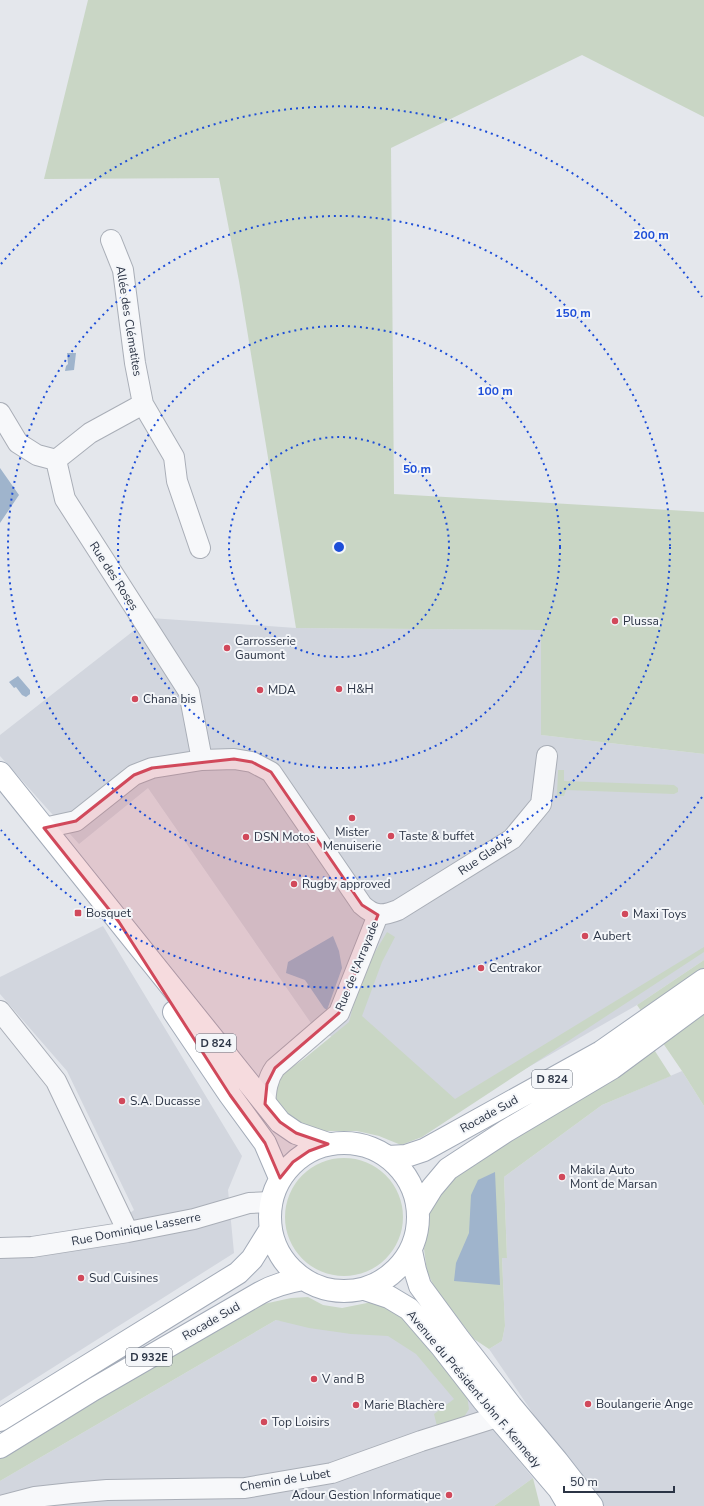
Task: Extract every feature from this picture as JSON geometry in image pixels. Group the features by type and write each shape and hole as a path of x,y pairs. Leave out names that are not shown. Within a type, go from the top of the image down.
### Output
{"main road":[{"name":"D 824","path":"0,773 280,1122 296,1132 328,1144"},
{"name":"D 824","path":"119,922 178,1017 230,1095 265,1143 280,1178"},
{"name":"Rocade Sud","path":"388,1157 406,1156 424,1150 601,1052 704,980"},
{"name":"Rocade Sud","path":"419,1209 432,1188 448,1169 506,1131 612,1068 704,1000"},
{"path":"349,1142 370,1147 388,1157 403,1171 414,1189 419,1209 419,1223 411,1251 399,1267 384,1280 365,1289 344,1292 322,1288 303,1279 288,1266 280,1255 276,1249 270,1230 270,1202 280,1178 293,1162 309,1151 328,1144 349,1142"},
{"name":"D 932E","path":"0,1420 238,1273 252,1259 270,1230"},
{"name":"Avenue du Président John F. Kennedy","path":"411,1251 420,1286 459,1339 504,1411 569,1506"},
{"name":"Rocade Sud","path":"0,1447 94,1389 272,1286 303,1279"},
{"name":"Avenue du Président John F. Kennedy","path":"365,1289 389,1297 409,1309 441,1346 504,1411 557,1461 592,1506"}],"street":[{"name":"Allée des Clématites","path":"111,240 123,270 135,364 143,404 174,456 177,481 200,548"},
{"path":"0,413 18,443 37,455 56,460 90,433 143,404"},
{"name":"Rue des Roses","path":"56,460 65,499 189,692 202,760"},
{"name":"Rue Gladys","path":"378,915 388,914 398,910 512,839 541,804 547,756"},
{"name":"Rue de l'Arrayade","path":"44,828 76,820 134,775 152,768 202,760 234,759 252,762 270,772 362,905 370,912 378,915 339,1013 275,1068 270,1075 267,1084 265,1104"},
{"path":"0,1011 56,1081 128,1232"},
{"name":"Rue Dominique Lasserre","path":"0,1248 32,1247 128,1232 194,1219 249,1203 270,1202"},
{"name":"Chemin de Lubet","path":"0,1506 35,1497 107,1490 245,1488 332,1473 504,1411"}],"highlighted area":[{"path":"234,759 252,762 271,772 362,905 378,915 339,1013 275,1068 267,1084 265,1104 280,1122 296,1133 328,1144 309,1151 293,1162 280,1178 265,1143 230,1095 119,922 44,828 76,821 134,775 152,768"}],"shaded area":[{"path":"150,618 296,628 542,630 541,735 704,754 704,960 637,1005 455,1109 313,1026 148,788 79,844 0,756 0,735"},
{"path":"103,926 242,1156 228,1190 234,1253 0,1401 0,1240 114,1225 134,1210 67,1071 0,994 0,977"},
{"path":"682,1071 704,1106 704,1506 602,1506 547,1434 489,1349 502,1341 505,1326 502,1258 507,1257 504,1177 602,1105"},
{"path":"276,1320 415,1335 533,1478 494,1506 0,1506 0,1481"}],"green space":[{"path":"88,0 704,0 704,117 582,55 391,148 394,494 704,512 704,754 541,735 541,630 296,628 239,281 219,178 44,179"},
{"path":"558,770 564,770 564,781 674,785 678,788 678,792 674,794 566,790 564,796 557,796"},
{"path":"387,932 395,937 382,962 362,1016 455,1099 704,947 704,952 422,1137 401,1145 379,1136 357,1131 325,1131 300,1128 271,1096 278,1077 305,1058 349,1022 358,988 372,957"},
{"path":"704,960 704,1106 637,1005"},
{"path":"653,1048 671,1076 602,1105 504,1177 507,1258 502,1258 505,1326 502,1341 489,1349 474,1339 436,1290 427,1272 424,1249 429,1208 454,1178"},
{"path":"344,1158 355,1159 367,1163 386,1175 398,1194 402,1206 402,1228 398,1240 386,1259 367,1271 355,1275 344,1276 333,1275 321,1271 302,1259 290,1240 286,1228 285,1217 286,1206 290,1194 302,1175 321,1163 333,1159"},
{"path":"308,1297 323,1305 342,1308 377,1301 399,1313 467,1396 469,1409 461,1422 437,1426 434,1414 454,1399 416,1354 388,1336 351,1334 309,1328 276,1320 0,1481 0,1456 259,1305 291,1298"},
{"path":"533,1478 540,1506 494,1506"}],"water":[{"path":"67,353 76,353 74,370 65,371 68,364"},
{"path":"0,468 19,495 0,523"},
{"path":"18,676 30,690 30,694 26,697 9,682"},
{"path":"333,936 339,951 342,968 327,1010 324,1008 305,980 286,973 288,962"},
{"path":"495,1172 500,1285 454,1281 456,1263 469,1233 471,1195 478,1180"}],"place":[{"name":"Plussa","path":"615,621"},
{"name":"Carrosserie Gaumont","path":"227,648"},
{"name":"H&H","path":"339,689"},
{"name":"MDA","path":"260,690"},
{"name":"Chana bis","path":"135,699"},
{"name":"Mister Menuiserie","path":"352,818"},
{"name":"Taste & buffet","path":"391,836"},
{"name":"DSN Motos","path":"246,837"},
{"name":"Rugby approved","path":"294,884"},
{"name":"Bosquet","path":"78,913"},
{"name":"Maxi Toys","path":"625,914"},
{"name":"Aubert","path":"585,936"},
{"name":"Centrakor","path":"481,968"},
{"name":"S.A. Ducasse","path":"122,1101"},
{"name":"Makila Auto Mont de Marsan","path":"562,1177"},
{"name":"Sud Cuisines","path":"81,1278"},
{"name":"V and B","path":"314,1379"},
{"name":"Boulangerie Ange","path":"588,1404"},
{"name":"Marie Blachère","path":"356,1405"},
{"name":"Top Loisirs","path":"264,1422"},
{"name":"Adour Gestion Informatique","path":"449,1495"}]}
